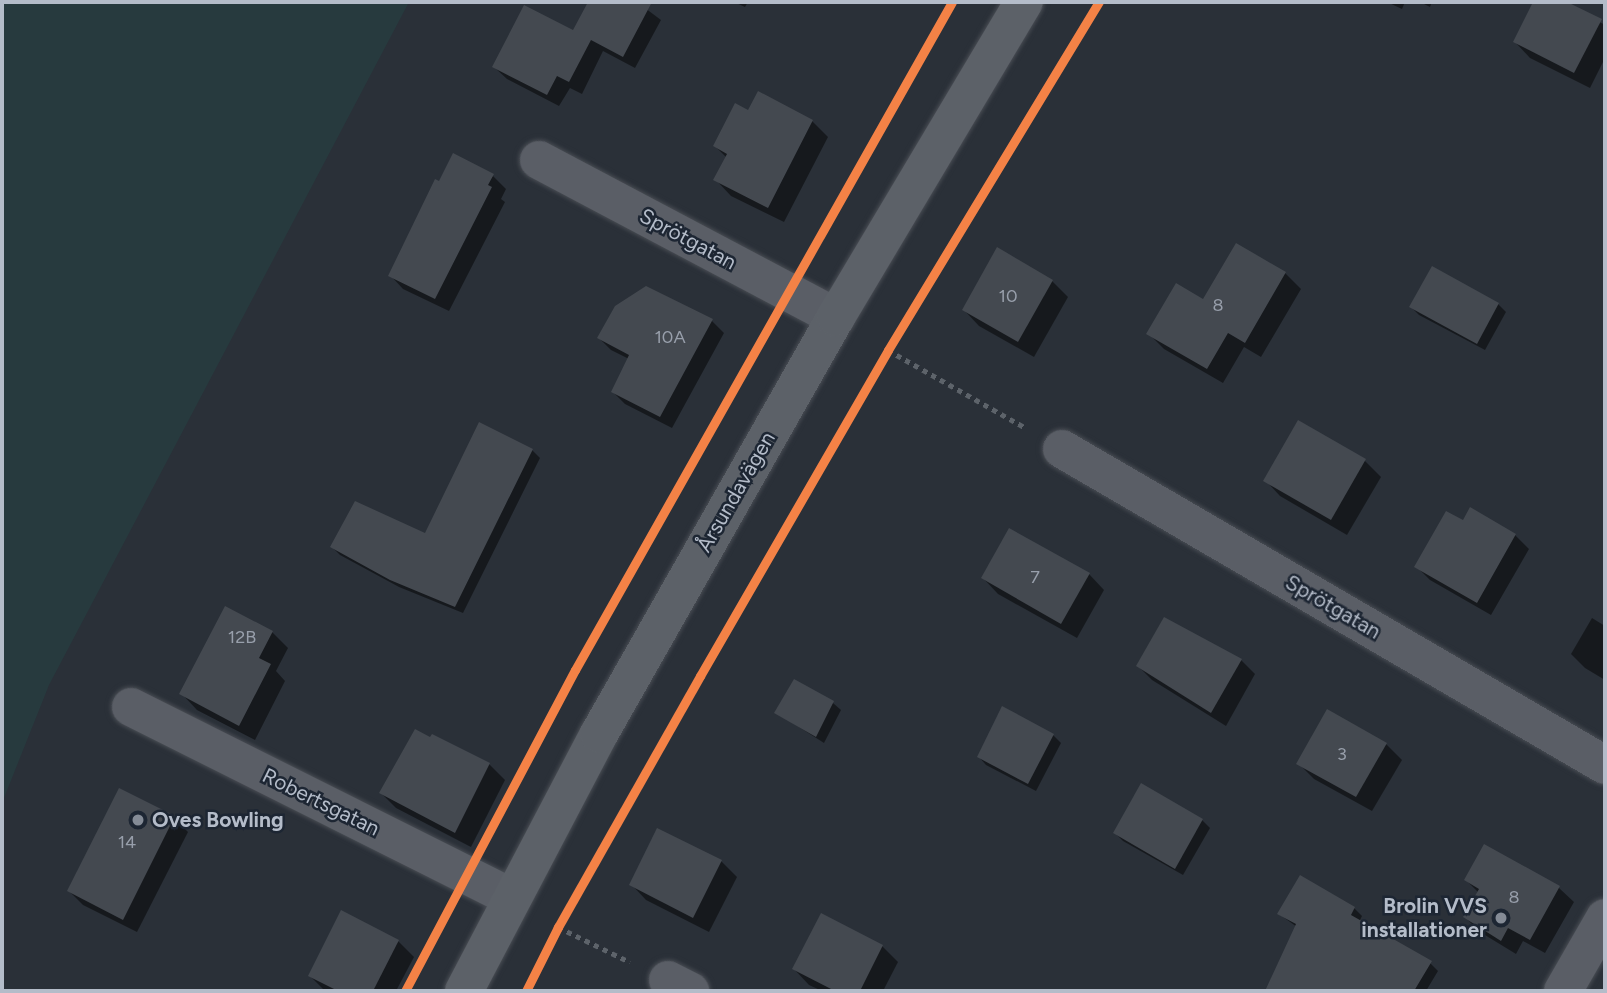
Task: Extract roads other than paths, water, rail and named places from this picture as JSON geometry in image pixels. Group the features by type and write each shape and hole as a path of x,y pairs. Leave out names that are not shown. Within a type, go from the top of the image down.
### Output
{"main road":[{"name":"Årsundavägen","path":"464,991 511,897 599,734 836,317 1024,2"}],"street":[{"name":"Sprötgatan","path":"539,160 836,317"},
{"name":"Sprötgatan","path":"1062,449 1605,765"},
{"name":"Robertsgatan","path":"131,707 511,897"},
{"path":"1563,991 1605,918"}],"place":[{"name":"Oves Bowling","path":"138,820"},
{"name":"Brolin VVS installationer","path":"1501,918"}]}
